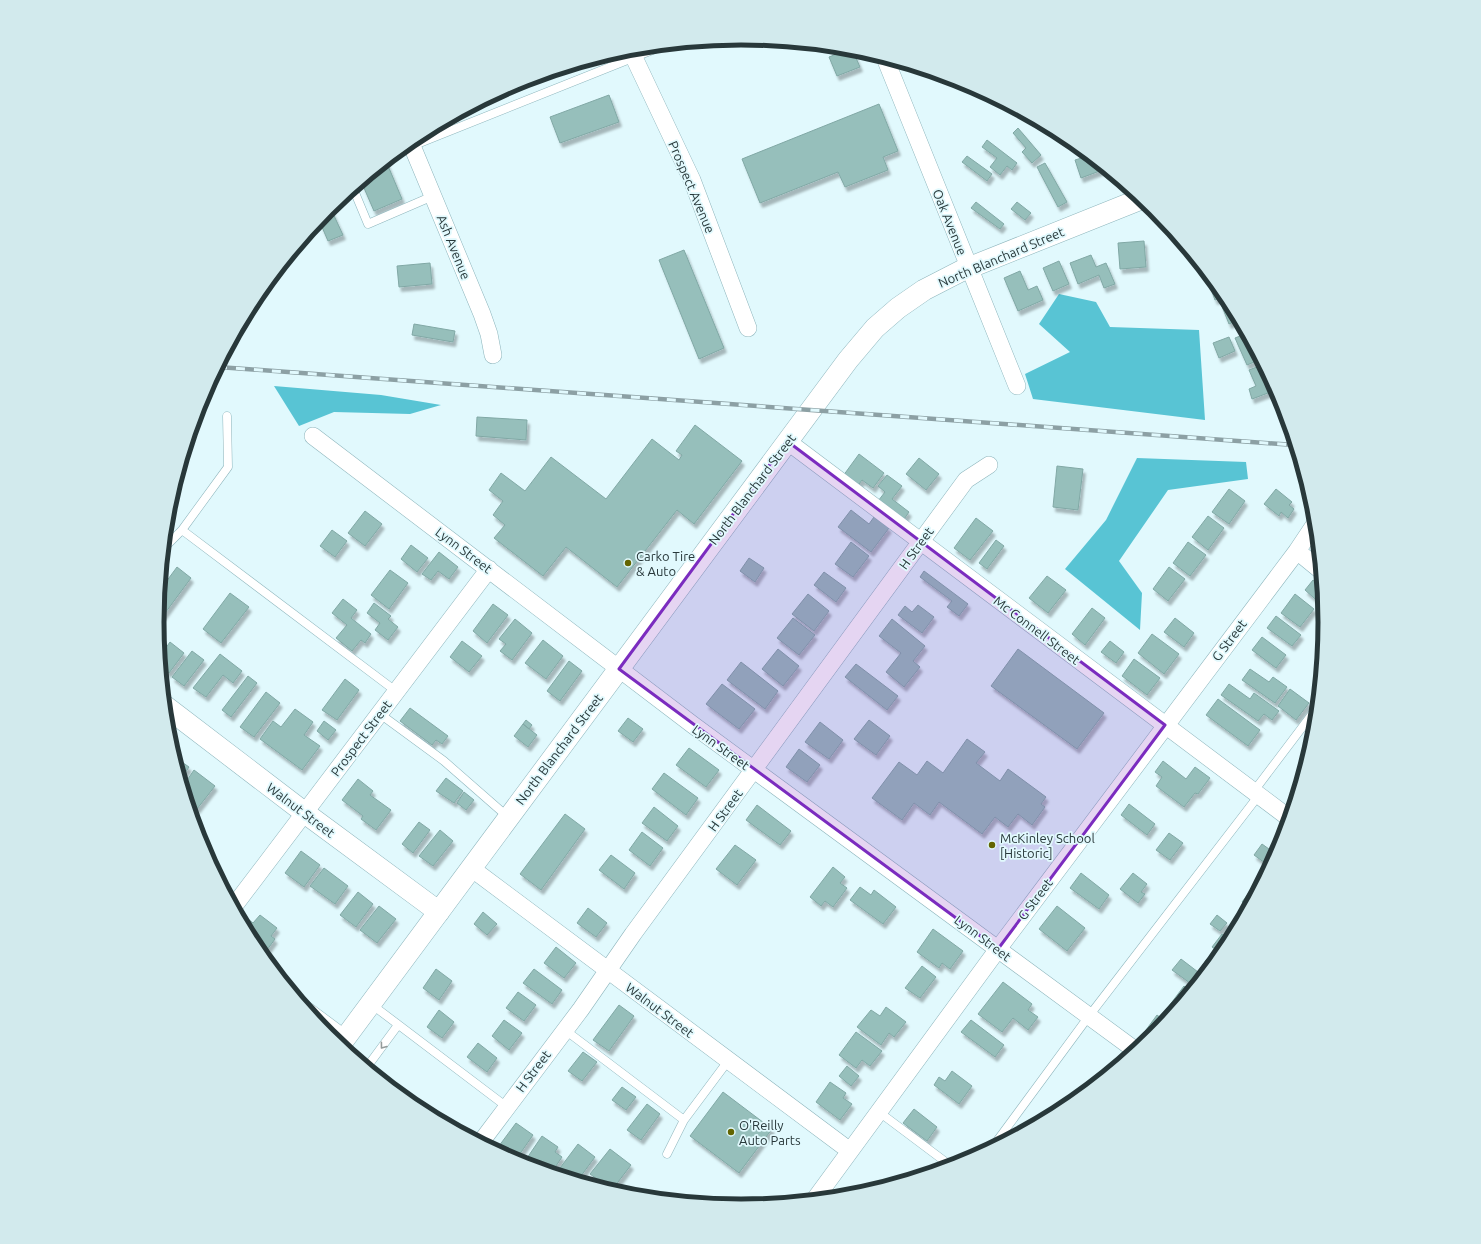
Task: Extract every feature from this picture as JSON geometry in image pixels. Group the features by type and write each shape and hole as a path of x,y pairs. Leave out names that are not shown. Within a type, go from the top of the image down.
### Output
{"street":[{"name":"Prospect Avenue","path":"633,55 692,180 748,328"},
{"name":"Oak Avenue","path":"888,64 1017,386"},
{"name":"Ash Avenue","path":"412,147 482,314 489,334 493,355"},
{"name":"North Blanchard Street","path":"343,1040 787,441 848,360 875,328 898,308 924,290 969,268 1135,201"},
{"name":"Lynn Street","path":"313,436 754,771 1131,1047"},
{"name":"Mc Connell Street","path":"787,441 920,543 1257,793 1284,815"},
{"name":"H Street","path":"484,1138 565,1030 966,480 980,469 989,465"},
{"name":"G Street","path":"819,1194 998,949 1310,531"},
{"path":"1296,551 1314,565"},
{"name":"Prospect Street","path":"237,902 489,569"},
{"name":"Walnut Street","path":"170,710 305,814 439,912"},
{"name":"Walnut Street","path":"471,868 607,972 850,1151"}],"lane":[{"path":"428,137 620,58"},
{"path":"355,193 368,224 433,196"},
{"path":"169,543 182,530 228,467 227,416"},
{"path":"182,530 397,692"},
{"path":"380,714 444,761 508,817"},
{"path":"1001,1136 1089,1016 1257,793 1309,719"},
{"path":"370,1004 506,1107"},
{"path":"369,1064 398,1025"},
{"path":"332,1030 343,1040"},
{"path":"565,1030 684,1120"},
{"path":"667,1154 684,1120 728,1061"},
{"path":"879,1112 945,1161"}],"highlighted area":[{"path":"787,441 1165,725 998,949 619,669"}],"shaded area":[{"path":"1059,294 1096,302 1110,327 1199,330 1205,420 1033,399 1025,374 1070,352 1039,324"},
{"path":"274,386 381,395 441,405 410,414 334,412 299,426"},
{"path":"1137,458 1246,462 1248,479 1168,490 1119,561 1142,593 1140,630 1065,569 1106,520"}],"building":[{"path":"838,54 855,57 860,67 837,76 829,57"},
{"path":"609,95 619,122 560,143 550,117"},
{"path":"879,104 898,151 883,157 888,170 845,187 838,172 760,203 742,159"},
{"path":"1018,128 1041,155 1032,163 1022,152 1026,148 1013,133"},
{"path":"987,140 1017,163 1012,170 1007,166 1000,175 990,167 997,158 982,147"},
{"path":"967,156 992,174 987,181 962,162"},
{"path":"1083,158 1100,171 1081,178 1075,160"},
{"path":"1045,163 1067,202 1058,207 1037,167"},
{"path":"388,165 402,199 374,211 363,186"},
{"path":"976,202 1004,224 1000,229 971,208"},
{"path":"1017,202 1031,213 1025,220 1011,209"},
{"path":"333,213 343,235 328,241 321,226"},
{"path":"1144,241 1146,267 1120,269 1118,243"},
{"path":"684,250 724,348 699,359 659,260"},
{"path":"1091,255 1096,267 1106,263 1115,284 1104,288 1099,275 1078,284 1070,263"},
{"path":"1059,261 1069,284 1053,291 1043,268"},
{"path":"430,263 432,284 399,287 397,266"},
{"path":"1020,271 1028,290 1037,286 1043,300 1018,311 1004,278"},
{"path":"1211,288 1218,299 1215,300"},
{"path":"1222,304 1233,322 1229,324"},
{"path":"414,324 455,331 453,342 412,335"},
{"path":"1241,336 1255,362 1247,365 1235,338"},
{"path":"1229,337 1235,351 1219,358 1213,343"},
{"path":"1258,367 1270,392 1252,399 1249,389 1256,386 1249,370"},
{"path":"477,417 527,420 526,440 476,436"},
{"path":"695,425 742,461 694,524 677,510 617,587 566,547 543,576 494,538 505,525 493,515 503,501 489,490 501,473 525,491 551,457 606,499 652,439 679,460 682,455 676,451"},
{"path":"859,454 884,473 873,488 862,480 857,487 843,476"},
{"path":"919,458 939,474 926,490 906,474"},
{"path":"1057,466 1083,469 1078,510 1053,507"},
{"path":"887,475 902,486 892,499 909,512 900,525 875,505 885,492 878,486"},
{"path":"1229,489 1245,501 1229,524 1212,512"},
{"path":"1276,489 1292,502 1289,505 1294,509 1288,518 1281,512 1279,516 1264,504"},
{"path":"851,510 869,524 874,517 889,528 871,552 838,527"},
{"path":"365,511 382,524 365,546 348,533"},
{"path":"1208,516 1224,528 1208,550 1192,537"},
{"path":"976,518 993,531 970,560 954,548"},
{"path":"332,530 347,541 335,557 320,546"},
{"path":"996,540 1004,546 987,569 979,563"},
{"path":"851,542 869,556 853,577 835,564"},
{"path":"1188,542 1206,555 1190,576 1173,563"},
{"path":"411,545 428,558 417,572 401,559"},
{"path":"439,552 458,567 449,579 438,571 431,580 422,574"},
{"path":"749,558 764,568 755,582 740,571"},
{"path":"177,567 191,578 164,614 165,584"},
{"path":"1169,567 1185,579 1168,601 1153,589"},
{"path":"390,570 408,583 389,609 371,595"},
{"path":"924,571 968,604 959,616 947,607 952,601 920,577"},
{"path":"824,572 846,588 836,602 814,585"},
{"path":"1047,576 1066,590 1048,613 1029,598"},
{"path":"1313,580 1316,582 1317,601 1305,590"},
{"path":"230,593 249,607 221,643 203,629"},
{"path":"808,594 829,611 814,631 792,614"},
{"path":"1295,594 1314,609 1300,627 1281,613"},
{"path":"343,599 357,610 351,618 371,634 365,643 361,640 352,651 336,638 347,625 332,613"},
{"path":"374,603 391,616 388,619 398,627 388,640 375,630 380,623 367,613"},
{"path":"493,604 508,615 487,643 473,631"},
{"path":"918,605 934,617 922,633 898,615 905,606 912,612"},
{"path":"1092,608 1105,618 1085,645 1072,634"},
{"path":"1276,616 1301,635 1292,646 1267,628"},
{"path":"793,618 815,635 799,655 777,638"},
{"path":"1175,618 1194,633 1184,647 1164,632"},
{"path":"515,619 532,633 512,660 500,651 506,644 499,639"},
{"path":"892,619 925,646 913,661 920,667 904,687 886,672 901,653 879,636"},
{"path":"1152,634 1179,654 1164,674 1138,653"},
{"path":"1262,637 1286,655 1276,668 1252,650"},
{"path":"543,640 563,656 546,679 525,663"},
{"path":"462,641 482,656 469,672 450,657"},
{"path":"1110,641 1124,652 1116,663 1101,652"},
{"path":"170,642 184,653 169,673 166,671 165,649"},
{"path":"778,649 799,666 783,686 762,669"},
{"path":"1018,649 1104,713 1077,749 991,686"},
{"path":"192,651 204,660 184,686 172,677"},
{"path":"220,654 242,671 233,683 223,675 206,697 193,688"},
{"path":"1134,659 1160,678 1147,695 1122,676"},
{"path":"569,661 582,671 560,701 547,691"},
{"path":"741,662 778,691 765,709 727,680"},
{"path":"856,664 898,696 887,710 845,677"},
{"path":"1250,669 1269,682 1273,677 1287,687 1275,703 1242,680"},
{"path":"248,676 257,683 231,717 222,710"},
{"path":"345,679 359,690 337,720 322,710"},
{"path":"722,684 755,709 739,729 706,704"},
{"path":"1229,684 1250,699 1254,693 1279,711 1272,720 1264,714 1258,721 1221,695"},
{"path":"1290,689 1309,703 1296,720 1278,706"},
{"path":"266,692 280,703 254,737 240,727"},
{"path":"1218,699 1260,730 1248,746 1206,715"},
{"path":"410,708 448,736 442,744 436,740 432,745 400,721"},
{"path":"295,709 313,722 304,735 320,746 302,770 260,739 273,721 281,727"},
{"path":"628,718 643,729 633,742 618,731"},
{"path":"526,720 532,725 529,729 523,724"},
{"path":"869,720 890,736 876,755 854,739"},
{"path":"324,721 336,730 328,740 317,731"},
{"path":"820,722 843,740 829,759 805,742"},
{"path":"523,724 537,735 528,747 514,736"},
{"path":"967,739 985,752 976,763 1000,781 1008,769 1046,797 1041,804 1045,807 1032,825 1018,814 1008,827 995,817 982,834 939,802 930,815 914,803 902,820 872,798 899,762 917,775 927,761 943,773"},
{"path":"689,748 719,770 706,787 676,765"},
{"path":"799,749 820,765 807,782 786,767"},
{"path":"181,761 189,767 184,774"},
{"path":"1163,761 1186,779 1195,767 1210,778 1198,794 1195,793 1184,807 1156,786 1162,777 1155,772"},
{"path":"194,770 215,786 197,809 194,806 186,781"},
{"path":"664,773 698,798 686,815 652,789"},
{"path":"446,778 463,791 454,803 436,791"},
{"path":"358,779 373,791 370,795 391,810 376,830 361,819 363,816 342,800"},
{"path":"464,792 474,800 466,810 457,803"},
{"path":"1129,804 1155,824 1147,835 1121,815"},
{"path":"757,805 791,831 780,845 746,820"},
{"path":"654,807 678,826 667,841 642,823"},
{"path":"565,814 585,829 541,890 520,874"},
{"path":"419,822 430,830 413,853 402,844"},
{"path":"440,830 453,841 433,866 419,856"},
{"path":"642,832 663,848 650,866 629,850"},
{"path":"1169,833 1183,843 1170,860 1156,850"},
{"path":"1262,844 1271,850 1265,863 1254,855"},
{"path":"735,845 756,860 737,885 716,869"},
{"path":"301,851 320,865 304,887 285,873"},
{"path":"611,855 635,873 624,889 599,870"},
{"path":"833,867 845,877 840,883 847,888 833,907 825,901 821,906 810,897"},
{"path":"324,868 348,886 335,904 310,886"},
{"path":"1081,873 1109,895 1099,909 1070,888"},
{"path":"1133,873 1147,884 1141,892 1145,894 1138,903 1120,889"},
{"path":"860,887 871,895 874,890 896,907 883,924 850,900"},
{"path":"1251,889 1244,903 1242,902"},
{"path":"358,892 373,904 356,927 340,915"},
{"path":"379,906 396,919 377,943 360,930"},
{"path":"1057,906 1085,928 1067,951 1039,929"},
{"path":"588,908 607,923 596,937 577,923"},
{"path":"483,912 497,924 487,935 474,924"},
{"path":"260,915 277,928 271,936 275,939 267,950 247,920 248,919 253,923"},
{"path":"1217,915 1227,923 1220,931 1210,924"},
{"path":"933,929 963,951 950,969 942,963 939,968 917,952"},
{"path":"1222,934 1224,936 1215,949 1212,947"},
{"path":"556,947 576,963 564,978 544,963"},
{"path":"1181,959 1198,972 1208,960 1190,983 1172,970"},
{"path":"922,966 936,977 920,998 905,988"},
{"path":"436,969 452,981 439,1000 423,988"},
{"path":"534,969 562,990 552,1004 523,983"},
{"path":"1003,982 1032,1004 1028,1010 1038,1017 1028,1030 1013,1018 1002,1032 978,1014"},
{"path":"1184,986 1186,988 1163,1014"},
{"path":"518,992 536,1005 524,1021 506,1008"},
{"path":"619,1005 634,1016 609,1051 593,1040"},
{"path":"886,1007 906,1022 894,1037 889,1033 881,1045 857,1027 871,1010 880,1016"},
{"path":"439,1010 454,1022 442,1038 427,1027"},
{"path":"1157,1015 1160,1017 1149,1030 1143,1034"},
{"path":"504,1020 522,1033 509,1050 492,1036"},
{"path":"971,1020 1004,1045 995,1057 961,1032"},
{"path":"856,1032 882,1051 870,1066 862,1060 856,1068 839,1055"},
{"path":"478,1043 497,1058 487,1072 467,1057"},
{"path":"583,1052 597,1062 582,1081 568,1071"},
{"path":"847,1066 859,1076 851,1086 839,1076"},
{"path":"379,1071 399,1087 389,1080"},
{"path":"952,1071 972,1086 959,1104 934,1085 939,1077 945,1081"},
{"path":"830,1082 846,1093 843,1098 852,1104 840,1120 816,1102"},
{"path":"622,1087 636,1097 626,1110 612,1100"},
{"name":"O'Reilly Auto Parts","path":"723,1092 772,1129 739,1173 690,1136"},
{"path":"647,1104 660,1114 641,1140 627,1130"},
{"path":"914,1109 937,1127 927,1141 903,1123"},
{"path":"516,1123 533,1135 519,1155 499,1146"},
{"path":"542,1136 558,1147 555,1152 562,1157 555,1168 527,1158"},
{"path":"578,1144 595,1157 581,1176 559,1169"},
{"path":"610,1149 631,1165 616,1185 600,1181 590,1174"}],"railway":[{"path":"223,367 1289,445"}],"place":[{"name":"Carko Tire & Auto","path":"628,563"},
{"name":"McKinley School [Historic]","path":"992,845"},
{"name":"O'Reilly Auto Parts","path":"731,1132"}]}
